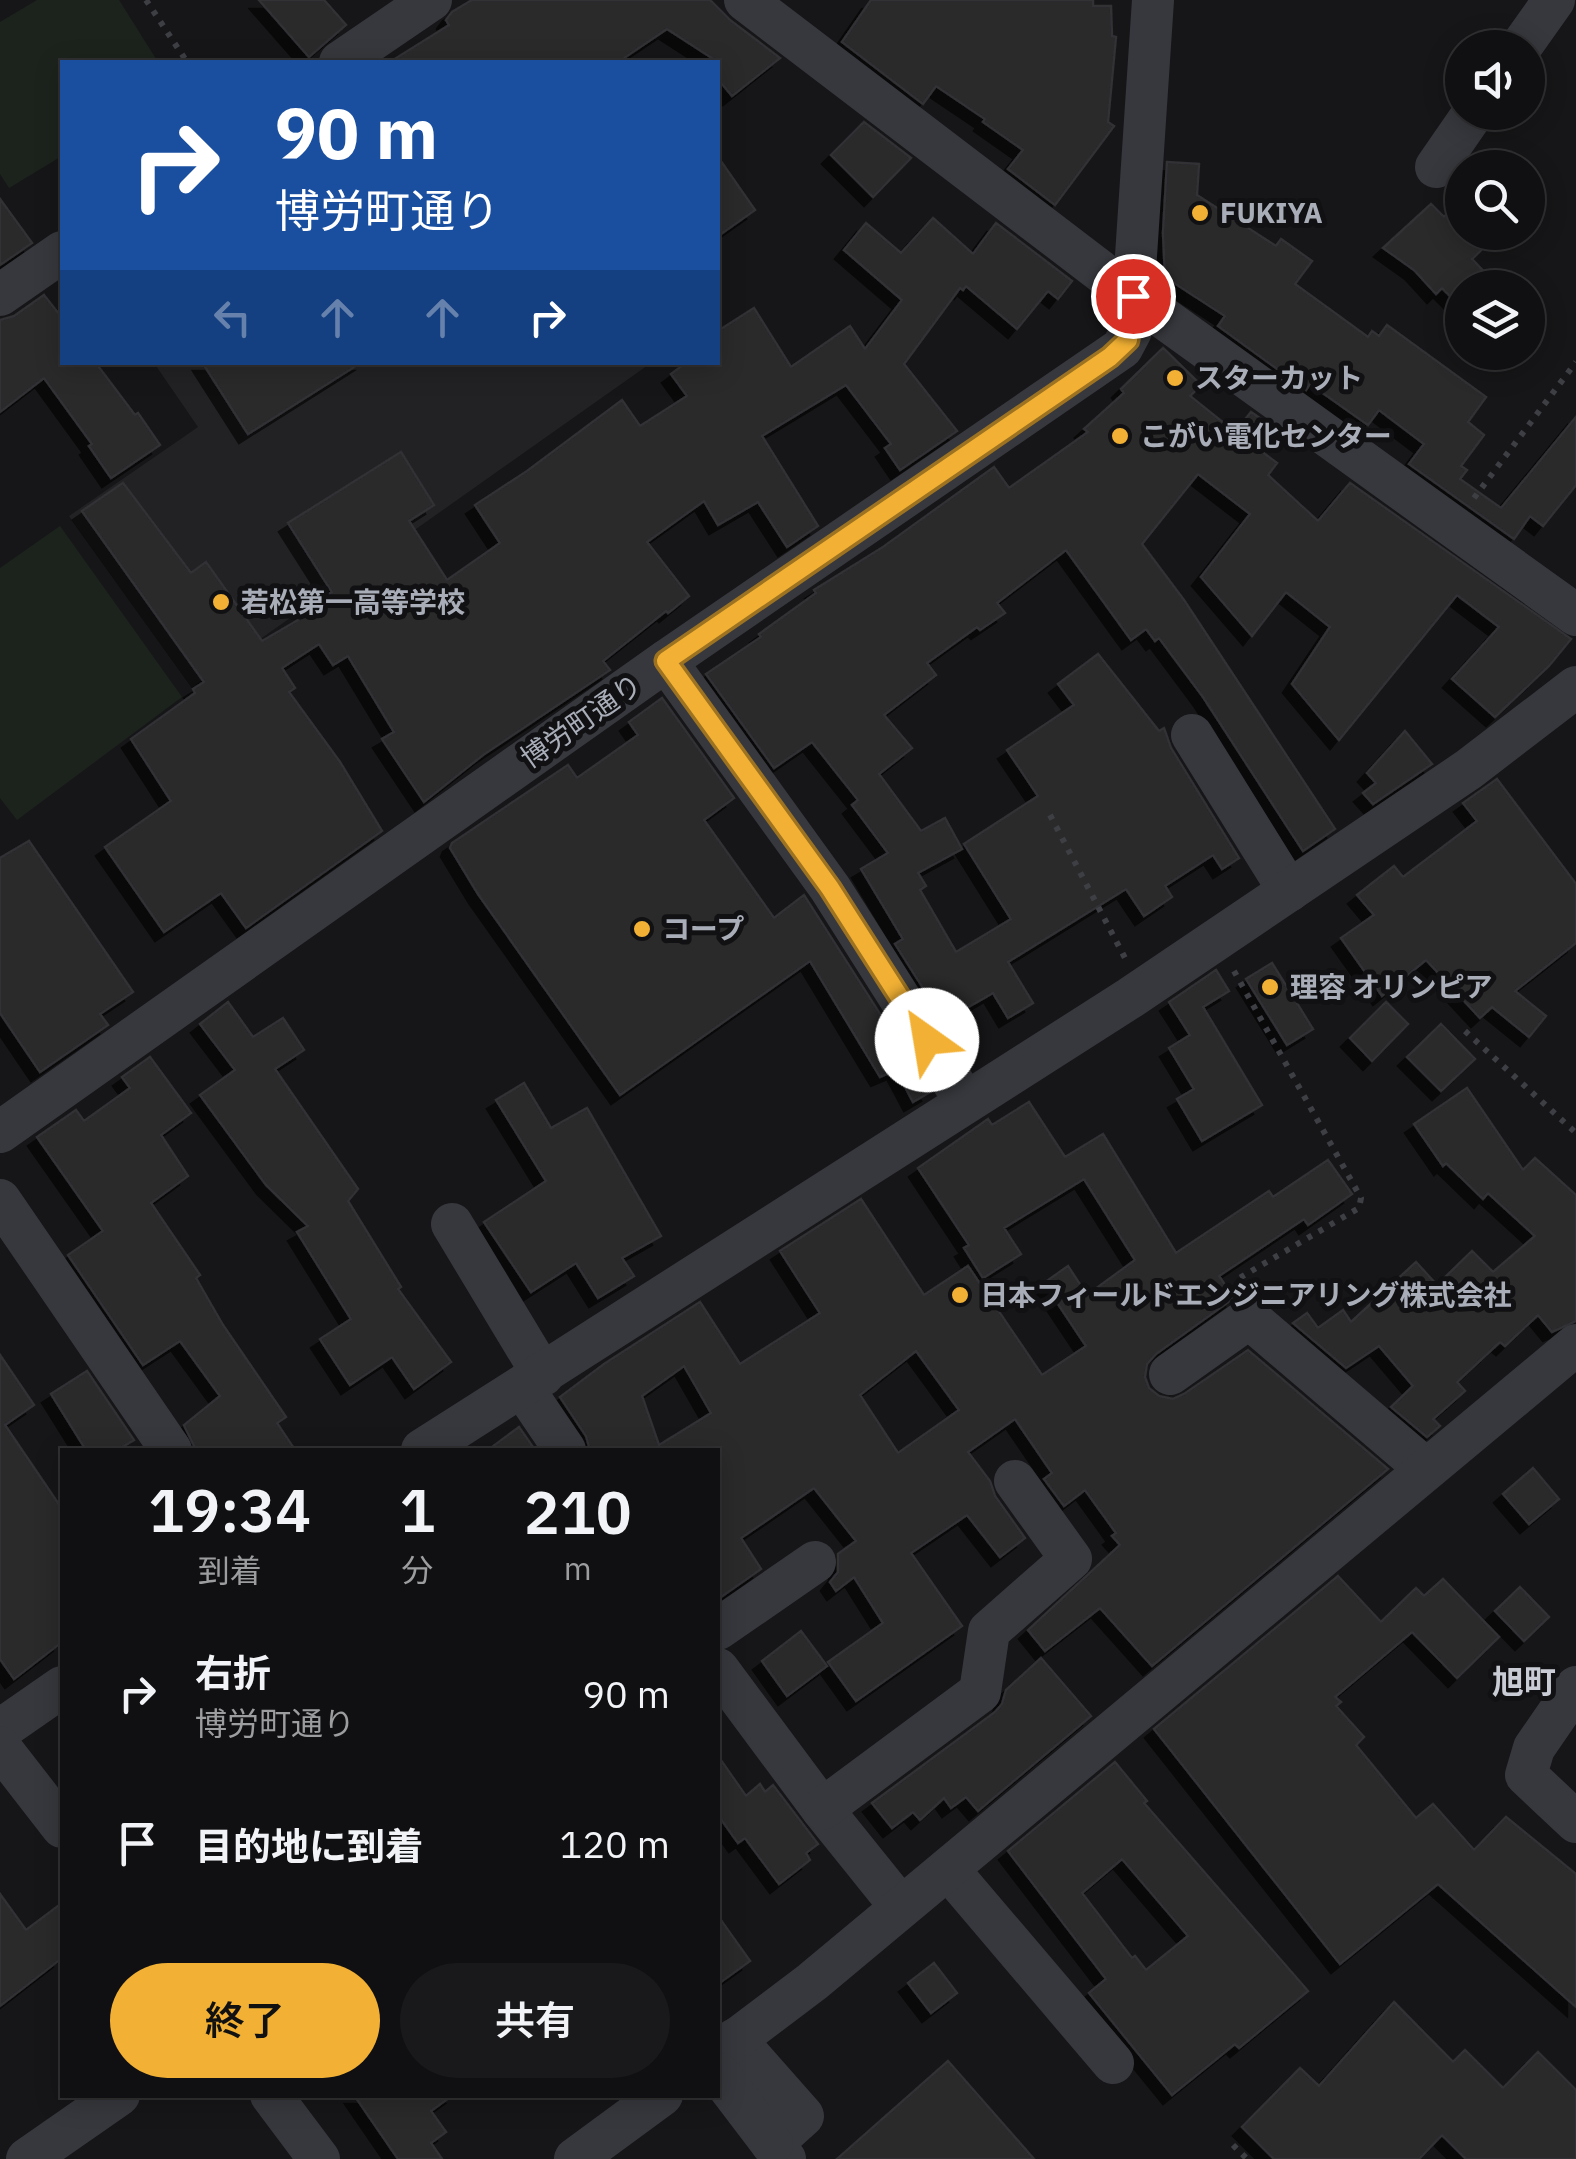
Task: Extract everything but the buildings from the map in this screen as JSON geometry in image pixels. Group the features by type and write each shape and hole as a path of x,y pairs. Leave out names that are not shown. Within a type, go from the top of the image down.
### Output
{"street":[{"path":"343,60 430,0"},
{"path":"745,0 1133,296 1576,615"},
{"name":"博労町通り","path":"0,1132 666,661 1110,357 1128,340 1154,0"},
{"path":"1533,30 1554,0"},
{"path":"1436,167 1462,130"},
{"path":"0,295 60,253"},
{"path":"666,661 830,888 966,1101"},
{"path":"425,1448 1142,990 1468,769 1576,687"},
{"path":"1192,735 1289,891"},
{"path":"0,1200 170,1448"},
{"path":"452,1224 565,1448"},
{"path":"1170,1374 1249,1318 1426,1469"},
{"path":"778,2151 802,2116 724,2055 1576,1345"},
{"path":"822,1809 980,1692 989,1631 1071,1558 1015,1481"},
{"path":"720,1628 815,1562"},
{"path":"720,1672 900,1906"},
{"path":"1576,1687 1534,1748 1526,1775 1576,1822"},
{"path":"0,1730 60,1688"},
{"path":"0,1747 60,1824"},
{"path":"948,1869 1113,2063"},
{"path":"26,2159 115,2098"},
{"path":"273,2098 319,2159"},
{"path":"575,2159 658,2098"}],"path":[{"path":"146,0 186,60"},
{"path":"1452,526 1576,362"},
{"path":"1050,815 1142,990"},
{"path":"1216,940 1361,1198 1359,1208 1232,1282 1249,1318"},
{"path":"1464,1031 1576,1133"},
{"path":"1233,2145 1247,2159"}],"shaded area":[{"path":"37,0 119,0 157,60 60,60 60,157 9,188 0,174 0,22"},
{"name":"若松第一高等学校","path":"155,365 648,365 191,688 69,516 198,427"},
{"path":"60,526 182,697 17,820 0,798 0,568"}],"place":[{"name":"FUKIYA","path":"1200,213"},
{"name":"スターカット","path":"1175,378"},
{"name":"こがい電化センター","path":"1120,436"},
{"name":"若松第一高等学校","path":"221,602"},
{"name":"コープ","path":"642,929"},
{"name":"理容 オリンピア","path":"1270,987"},
{"name":"日本フィールドエンジニアリング株式会社","path":"960,1295"}],"district":[{"name":"旭町","path":"1524,1682"}],"route":[{"path":"927,1040 830,888 666,661 1122,348 1131,331 1133,296"}]}
